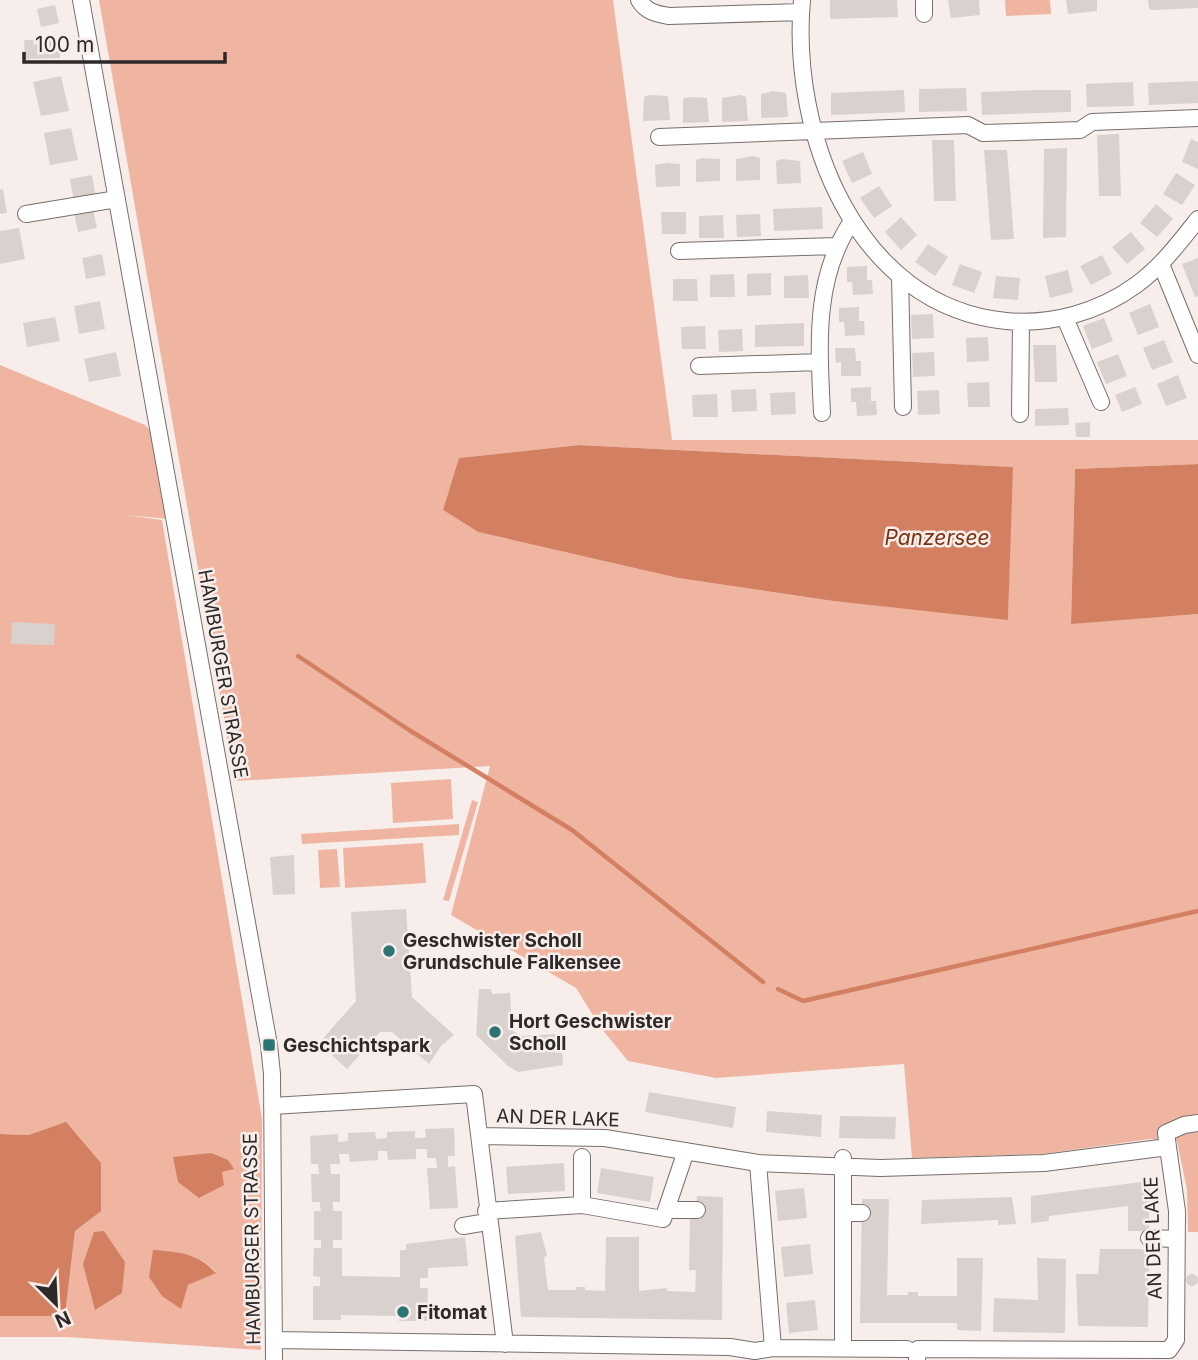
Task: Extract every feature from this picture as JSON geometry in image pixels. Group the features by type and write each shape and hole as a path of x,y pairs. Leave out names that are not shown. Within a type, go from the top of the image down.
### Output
{"street":[{"name":"HAMBURGER STRASSE","path":"81,0 259,982 272,1074 274,1360"},
{"path":"639,0 643,7 656,14 669,16 802,6 802,57 812,131 826,172 852,221 878,256 926,296 954,310 984,318 1021,322 1065,318 1112,300 1161,264 1198,219"},
{"path":"659,137 968,125 983,133 1080,130 1092,122 1198,118"},
{"path":"26,214 117,199"},
{"path":"822,413 820,306 836,246 852,221"},
{"path":"679,251 836,246"},
{"path":"1161,264 1198,355"},
{"path":"900,276 903,407"},
{"path":"1065,318 1101,402"},
{"path":"1020,414 1021,322"},
{"path":"699,366 820,362"},
{"name":"AN DER LAKE","path":"272,1106 474,1094 487,1217 505,1344"},
{"path":"1168,1147 1166,1133 1184,1125 1198,1123"},
{"name":"AN DER LAKE","path":"480,1136 606,1138 758,1163 843,1163 904,1168 1044,1163 1168,1147 1175,1185 1176,1239 1176,1340 1169,1350 918,1349 912,1354"},
{"path":"463,1226 487,1217 582,1205 663,1219 686,1151"},
{"path":"582,1157 582,1205"},
{"path":"758,1163 773,1348"},
{"path":"843,1163 844,1347"},
{"path":"666,1210 697,1210"},
{"path":"843,1213 862,1213"},
{"path":"1149,1238 1176,1239"},
{"path":"274,1340 505,1344 674,1353 844,1347 912,1354"}],"shaded area":[{"path":"99,0 613,0 672,440 1198,440 1198,464 1075,469 1071,623 1198,614 1198,1232 1188,1232 1187,1190 1177,1141 1150,1139 1043,1154 912,1158 904,1064 716,1078 628,1061 601,1028 576,988 451,915 490,766 235,781","holes":["579,445 1012,467 1008,619 833,601 678,578 478,532 443,510 460,458"]},
{"path":"1005,0 1050,0 1051,14 1006,16"},
{"path":"0,365 145,425 154,435 168,519 126,515 162,520 262,1119 261,1350 67,1337 0,1337 0,1316 65,1316 75,1231 29,1135 0,1134","holes":["153,1251 195,1257 216,1272 188,1285"]},
{"path":"451,779 453,819 393,823 391,783"},
{"path":"472,800 478,802 449,901 443,900"},
{"path":"459,824 459,835 302,844 301,834"},
{"path":"423,843 426,883 345,888 343,848"},
{"path":"337,849 340,887 320,888 318,850"}],"water":[{"name":"Panzersee","path":"579,445 1013,467 1008,620 833,601 678,578 478,532 443,510 459,458"},
{"path":"1198,464 1198,614 1071,624 1075,469"},
{"path":"66,1122 101,1163 101,1211 75,1231 65,1316 0,1316 0,1134 29,1135"},
{"path":"211,1153 228,1160 234,1169 222,1172 224,1185 199,1198 178,1182 173,1157"},
{"path":"104,1231 125,1262 122,1293 95,1310 83,1264 94,1232"},
{"path":"153,1250 195,1257 216,1273 188,1285 181,1309 162,1296 149,1277"}],"building":[{"path":"830,0 897,0 898,17 830,19"},
{"path":"948,0 979,0 980,15 951,18"},
{"path":"1066,0 1097,0 1097,11 1068,14"},
{"path":"1148,0 1198,0 1198,8 1154,10 1149,9"},
{"path":"55,5 59,23 41,27 37,9"},
{"path":"24,40 59,40 60,58 25,59"},
{"path":"61,76 69,111 41,116 33,82"},
{"path":"1198,81 1198,103 1149,105 1148,83"},
{"path":"1133,82 1134,106 1087,107 1086,84"},
{"path":"966,88 967,111 919,112 919,89"},
{"path":"904,90 905,112 831,115 831,93"},
{"path":"1071,90 1071,112 982,115 981,92"},
{"path":"773,91 786,93 788,117 761,118 761,94"},
{"path":"740,95 746,97 748,121 722,122 722,98"},
{"path":"668,96 670,120 643,121 644,97"},
{"path":"707,98 709,122 683,123 683,99"},
{"path":"71,128 78,160 50,165 44,133"},
{"path":"1119,134 1121,196 1099,196 1097,135"},
{"path":"1191,139 1198,142 1198,169 1182,162"},
{"path":"932,140 954,140 956,201 934,201"},
{"path":"1067,148 1066,237 1043,238 1044,149"},
{"path":"984,150 1007,150 1014,239 991,240"},
{"path":"863,152 872,174 852,183 842,161"},
{"path":"753,156 760,158 760,180 736,181 736,159"},
{"path":"720,159 720,181 696,182 696,160"},
{"path":"776,161 800,161 801,183 777,184"},
{"path":"680,164 680,186 656,187 655,165"},
{"path":"1176,173 1195,185 1182,205 1163,194"},
{"path":"92,175 96,197 74,202 70,179"},
{"path":"879,186 892,206 874,218 860,198"},
{"path":"3,189 7,213 0,214 0,190"},
{"path":"1156,204 1173,219 1157,237 1140,223"},
{"path":"822,207 823,229 774,231 773,209"},
{"path":"93,209 97,228 78,232 74,213"},
{"path":"661,212 686,212 686,234 662,234"},
{"path":"760,214 761,236 737,237 736,215"},
{"path":"723,215 724,238 699,238 699,216"},
{"path":"901,217 917,235 901,250 885,232"},
{"path":"19,228 25,259 0,264 0,231"},
{"path":"1131,232 1145,249 1127,264 1112,247"},
{"path":"928,244 948,257 935,276 915,262"},
{"path":"102,254 106,275 86,279 82,258"},
{"path":"1102,255 1112,274 1091,285 1080,266"},
{"path":"1198,258 1198,296 1195,297 1182,264"},
{"path":"960,264 982,272 974,293 952,285"},
{"path":"867,266 867,280 872,280 873,294 853,295 852,282 847,282 847,267"},
{"path":"1068,270 1073,292 1050,298 1045,276"},
{"path":"771,273 771,295 747,296 747,274"},
{"path":"734,274 735,297 710,297 710,275"},
{"path":"808,275 809,298 784,298 784,276"},
{"path":"996,276 1020,278 1018,300 993,298"},
{"path":"673,279 697,279 698,301 673,301"},
{"path":"100,301 105,329 79,334 74,306"},
{"path":"1150,304 1159,327 1138,335 1129,313"},
{"path":"859,307 859,321 864,321 865,335 845,336 844,322 839,322 839,308"},
{"path":"933,314 934,338 912,339 911,315"},
{"path":"55,317 60,341 27,347 23,323"},
{"path":"1104,318 1113,341 1092,349 1083,326"},
{"path":"804,323 804,346 755,347 755,325"},
{"path":"705,326 706,349 682,349 681,327"},
{"path":"742,329 743,351 719,352 718,330"},
{"path":"988,337 989,361 967,362 966,338"},
{"path":"1164,340 1173,362 1152,370 1143,348"},
{"path":"1033,345 1056,345 1057,382 1035,382"},
{"path":"835,348 855,348 856,361 861,361 861,376 841,376 841,362 836,363"},
{"path":"116,352 121,376 89,382 84,359"},
{"path":"934,352 935,376 913,377 912,353"},
{"path":"1118,354 1127,376 1106,384 1097,362"},
{"path":"1178,375 1187,398 1166,406 1157,384"},
{"path":"989,382 990,407 968,407 967,383"},
{"path":"871,387 871,401 876,401 877,415 857,416 856,402 851,402 851,388"},
{"path":"1135,387 1142,404 1122,412 1115,395"},
{"path":"756,389 757,411 732,412 731,390"},
{"path":"939,390 940,414 918,415 917,391"},
{"path":"795,392 796,414 771,415 770,393"},
{"path":"717,394 718,417 693,417 692,395"},
{"path":"1068,408 1069,425 1035,426 1035,409"},
{"path":"1090,422 1090,437 1076,437 1075,423"},
{"path":"12,622 55,624 54,645 11,644"},
{"path":"294,855 295,894 273,895 270,857"},
{"path":"406,909 412,997 454,1035 441,1046 429,1064 392,1032 380,1032 347,1069 319,1043 356,1001 351,912"},
{"name":"Hort Geschwister Scholl","path":"479,989 491,989 492,994 510,993 512,1029 520,1036 556,1034 556,1053 562,1052 563,1065 518,1072 508,1066 476,1035"},
{"path":"649,1092 736,1107 733,1128 645,1112"},
{"path":"767,1111 822,1115 821,1137 766,1132"},
{"path":"840,1116 896,1117 895,1139 839,1138"},
{"path":"454,1128 455,1156 448,1156 448,1167 455,1166 458,1208 430,1209 427,1168 437,1168 436,1158 427,1158 427,1149 416,1149 416,1159 388,1160 387,1151 378,1151 378,1160 350,1162 349,1154 339,1154 340,1164 330,1164 331,1174 340,1174 340,1202 333,1202 333,1211 342,1211 342,1240 333,1240 333,1248 342,1248 342,1276 400,1277 400,1250 406,1250 406,1244 465,1237 468,1266 428,1268 428,1278 420,1278 420,1288 428,1288 427,1321 399,1321 399,1316 341,1315 341,1320 313,1320 313,1286 320,1286 320,1277 313,1276 314,1248 321,1248 321,1240 314,1240 314,1211 321,1211 320,1202 312,1202 311,1174 319,1174 318,1164 311,1164 310,1136 338,1134 338,1142 348,1141 348,1133 375,1132 376,1139 387,1138 387,1132 415,1131 415,1138 421,1138 426,1137 425,1129"},
{"path":"564,1163 565,1191 508,1194 506,1167"},
{"path":"601,1168 654,1177 650,1202 597,1193"},
{"path":"1150,1181 1149,1231 1128,1231 1128,1206 1049,1216 1049,1221 1031,1223 1031,1196"},
{"path":"804,1188 807,1218 778,1221 775,1191"},
{"path":"697,1196 723,1197 722,1320 521,1317 515,1236 541,1232 547,1256 544,1257 548,1290 576,1290 576,1287 585,1287 585,1290 605,1291 606,1237 639,1237 639,1291 667,1288 667,1291 695,1292 696,1270 689,1270 690,1215 696,1216"},
{"path":"1012,1197 1016,1224 998,1225 998,1220 921,1224 922,1200"},
{"path":"862,1199 889,1199 887,1295 918,1292 918,1296 957,1296 957,1258 983,1258 981,1331 957,1330 957,1323 860,1323"},
{"path":"810,1244 813,1274 784,1277 781,1247"},
{"path":"1100,1249 1149,1249 1148,1327 1078,1326 1076,1274 1098,1274"},
{"path":"1037,1258 1066,1259 1065,1333 993,1332 994,1298 1038,1300"},
{"path":"1192,1274 1198,1280 1192,1286 1186,1280"},
{"path":"815,1300 818,1330 789,1333 786,1303"}],"waterway":[{"path":"298,656 409,730 572,830 763,982"},
{"path":"778,989 803,1001 1198,911"}],"place":[{"name":"Geschwister Scholl Grundschule Falkensee","path":"389,951"},
{"name":"Hort Geschwister Scholl","path":"495,1032"},
{"name":"Geschichtspark","path":"269,1045"},
{"name":"Fitomat","path":"403,1312"}]}
